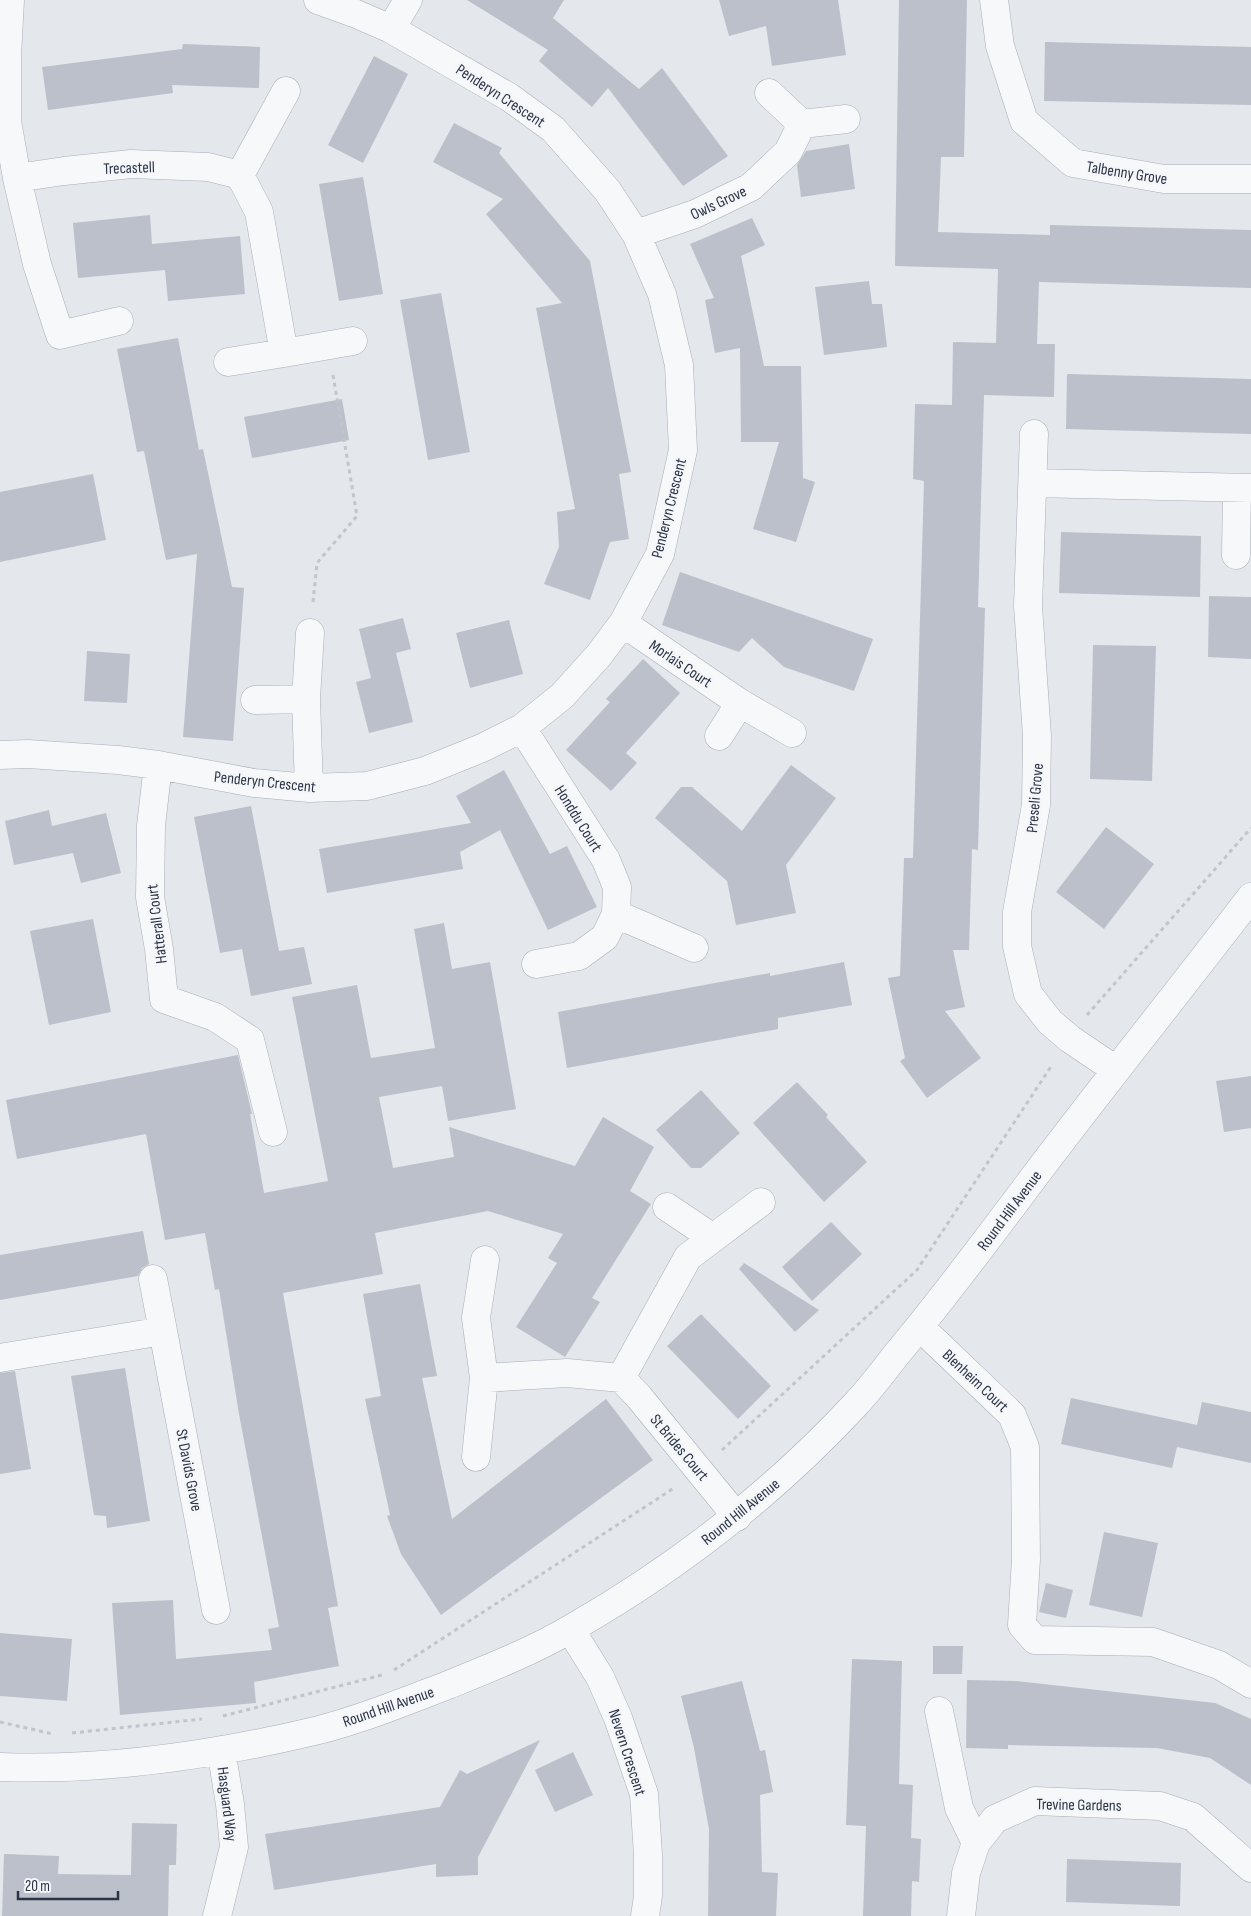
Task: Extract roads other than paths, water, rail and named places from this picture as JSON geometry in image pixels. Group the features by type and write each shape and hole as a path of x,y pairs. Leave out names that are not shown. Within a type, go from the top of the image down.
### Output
{"street":[{"path":"10,0 7,56 7,121 17,178 37,264 60,335 119,321"},
{"name":"Penderyn Crescent","path":"0,755 28,754 118,760 158,765 254,783 309,788 367,786 425,771 482,748 522,728 562,696 599,655 623,623 660,554 683,450 679,365 662,294 636,234 607,190 553,129 509,97 391,29 318,0"},
{"path":"391,29 408,0"},
{"name":"Talbenny Grove","path":"994,0 1000,46 1024,121 1073,164 1164,179 1251,179"},
{"path":"284,353 259,212 240,175 286,90"},
{"path":"769,93 802,124 846,119"},
{"name":"Owls Grove","path":"636,234 695,214 751,187 788,152 802,124"},
{"name":"Trecastell","path":"17,178 131,164 208,167 240,175"},
{"path":"228,362 341,343"},
{"name":"Preseli Grove","path":"1034,434 1028,606 1037,736 1036,805 1017,912 1017,946 1028,994 1050,1022 1070,1039 1116,1070"},
{"path":"1033,483 1244,488 1236,555"},
{"name":"Morlais Court","path":"623,623 740,703 792,733"},
{"path":"309,788 306,699 310,633"},
{"path":"255,700 306,699"},
{"path":"719,736 740,703"},
{"name":"Honddu Court","path":"522,728 606,860 617,887 616,914 605,937 579,956 536,964"},
{"name":"Hatterall Court","path":"158,765 151,826 150,897 159,949 164,999 214,1018 250,1040 273,1132"},
{"name":"Round Hill Avenue","path":"0,1767 30,1768 127,1764 221,1750 322,1729 403,1702 488,1669 570,1629 658,1574 737,1517 800,1460 856,1403 920,1327 1116,1070 1247,912"},
{"path":"616,914 694,948"},
{"path":"484,1378 567,1373 621,1378 688,1257 761,1202"},
{"path":"667,1207 713,1238"},
{"path":"476,1457 484,1378 476,1318 484,1260"},
{"name":"St Davids Grove","path":"153,1279 216,1610"},
{"name":"Blenheim Court","path":"920,1327 1012,1415 1025,1447 1026,1560 1022,1625 1035,1640 1153,1642 1219,1665 1251,1684"},
{"path":"0,1358 163,1331"},
{"name":"St Brides Court","path":"621,1378 639,1397 737,1517"},
{"name":"Nevern Crescent","path":"570,1629 600,1677 618,1718 644,1794 648,1855 648,1896 645,1916"},
{"path":"939,1711 959,1808 976,1843"},
{"name":"Hasguard Way","path":"217,1916 234,1847 230,1804 221,1750"},
{"name":"Trevine Gardens","path":"961,1916 966,1873 976,1843 995,1819 1035,1801 1160,1806 1193,1817 1251,1868"}]}
